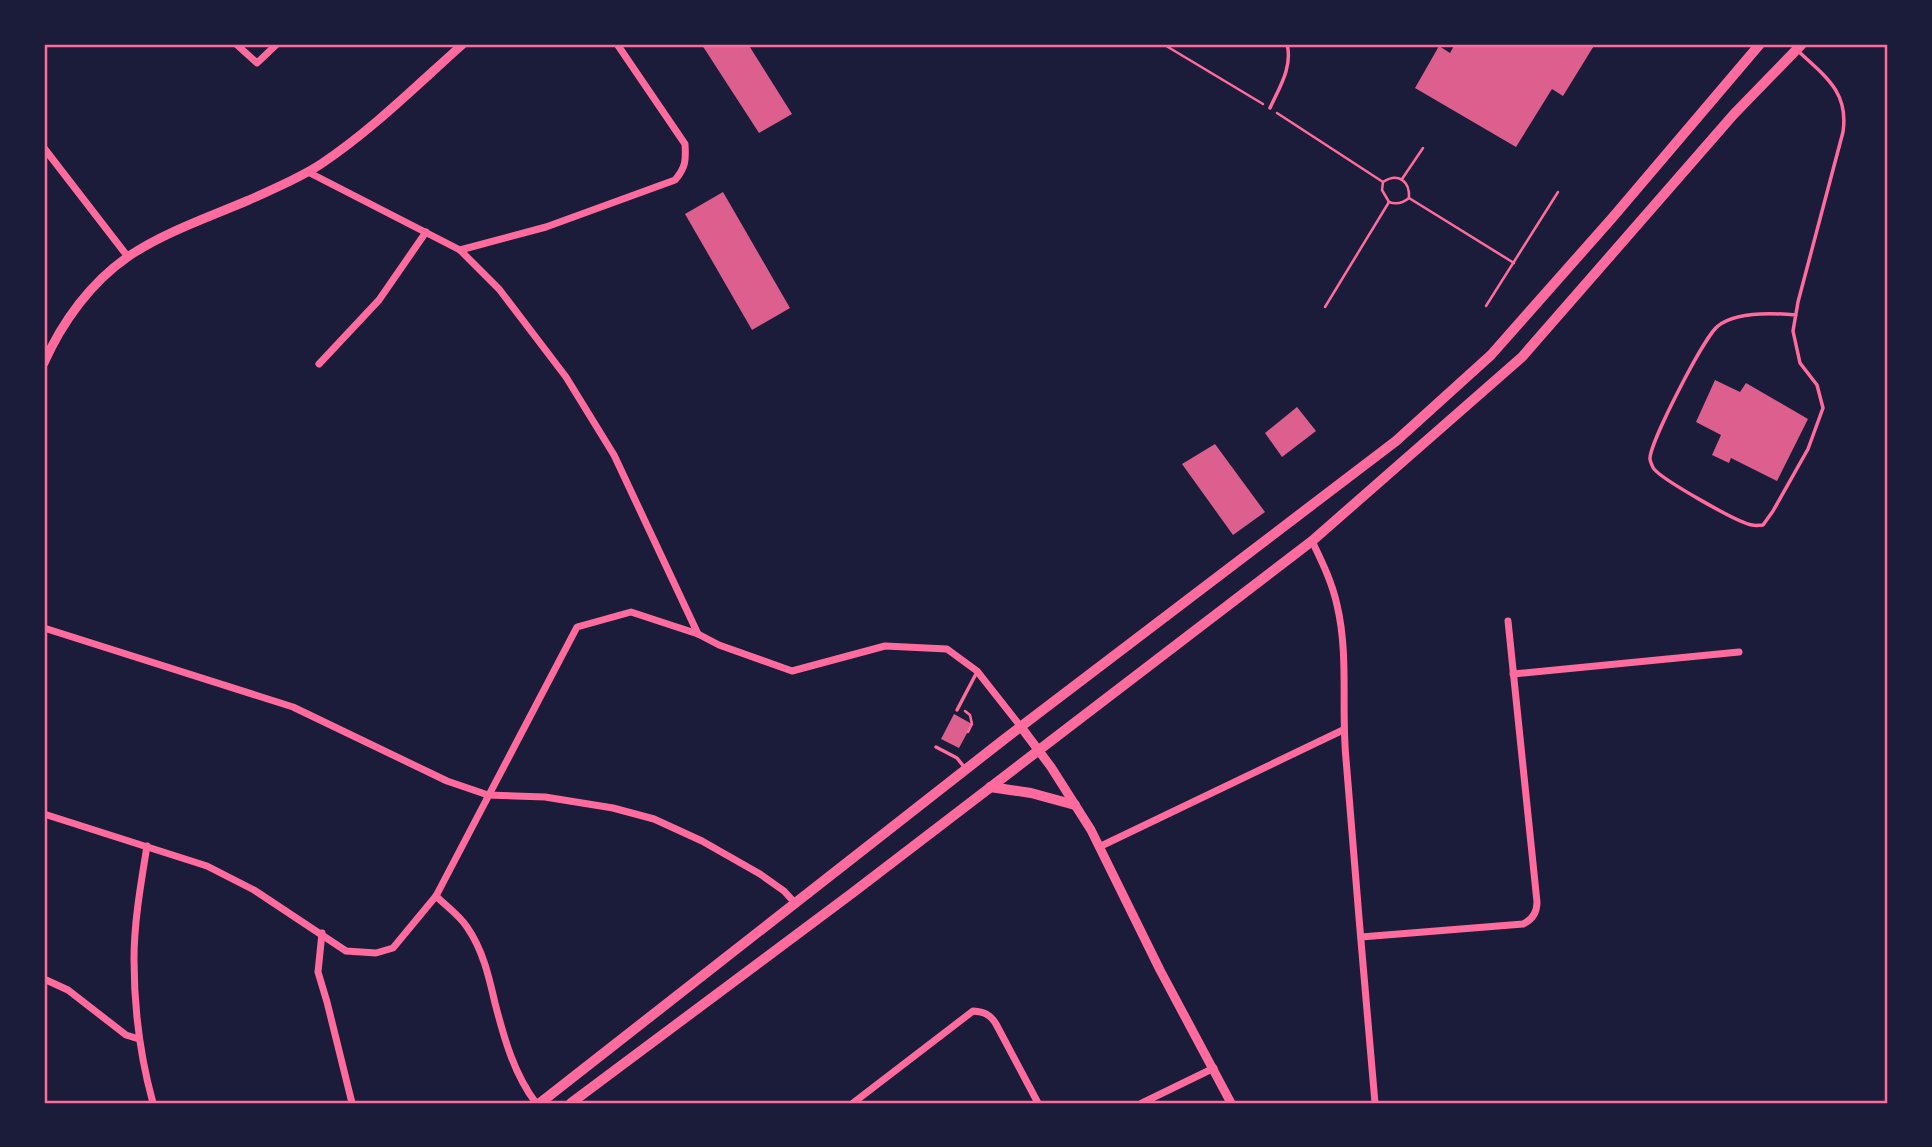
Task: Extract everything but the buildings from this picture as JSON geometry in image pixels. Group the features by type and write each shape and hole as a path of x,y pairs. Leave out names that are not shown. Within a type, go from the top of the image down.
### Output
{"main road":[{"path":"538,1103 966,769 1395,441 1491,355 1760,44"},
{"path":"571,1103 1312,541 1522,357 1796,46"},
{"path":"990,787 1039,795 1075,805"}],"street":[{"path":"236,44 257,63 277,44"},
{"path":"44,363 57,334 78,305 128,257 159,239 308,172 360,136 463,44"},
{"path":"460,250 546,227 676,180 684,170 687,162 685,144 617,44"},
{"path":"44,148 128,257"},
{"path":"308,172 460,250 499,289 566,377 625,475 698,634"},
{"path":"319,365 379,300 426,232"},
{"path":"1312,541 1328,574 1339,616 1343,648 1343,730 1375,1103"},
{"path":"44,814 207,866 254,890 346,951 376,953 393,948 436,896 577,627 631,612 698,634 719,645 792,671 885,646 947,649 977,671 1038,749 1075,805 1231,1103"},
{"path":"1361,937 1523,924 1535,913 1537,902 1508,621"},
{"path":"44,628 293,707 447,781 488,795 545,797 613,808 654,819 702,841 760,874 795,903"},
{"path":"1513,674 1739,652"},
{"path":"1099,847 1343,730"},
{"path":"147,846 134,957 139,1039 153,1103"},
{"path":"436,896 465,925 474,939 491,980 495,1004 517,1071 527,1092 538,1103"},
{"path":"322,933 318,972 352,1103"},
{"path":"44,979 68,990 126,1035 139,1039"},
{"path":"853,1103 973,1011 991,1016 1038,1103"},
{"path":"1142,1103 1214,1068"}],"lane":[{"path":"1269,108 1286,72 1289,53 1287,44"},
{"path":"1796,46 1834,86 1844,108 1845,120 1798,302 1794,331 1800,363 1817,385 1823,408 1808,449 1773,511 1763,525 1751,525 1728,516 1666,479 1653,469 1651,449 1693,364 1716,327 1732,318 1775,313 1796,314"},
{"path":"957,710 977,671"},
{"path":"936,747 957,758 966,769"}],"path":[{"path":"1163,44 1269,108 1383,182"},
{"path":"1402,179 1423,148"},
{"path":"1383,182 1396,177 1402,179 1409,189 1409,198"},
{"path":"1383,182 1382,190 1389,202 1395,204 1409,198"},
{"path":"1486,306 1558,192"},
{"path":"1409,198 1514,263"},
{"path":"1325,307 1389,202"},
{"path":"967,712 972,724 968,732"}]}
